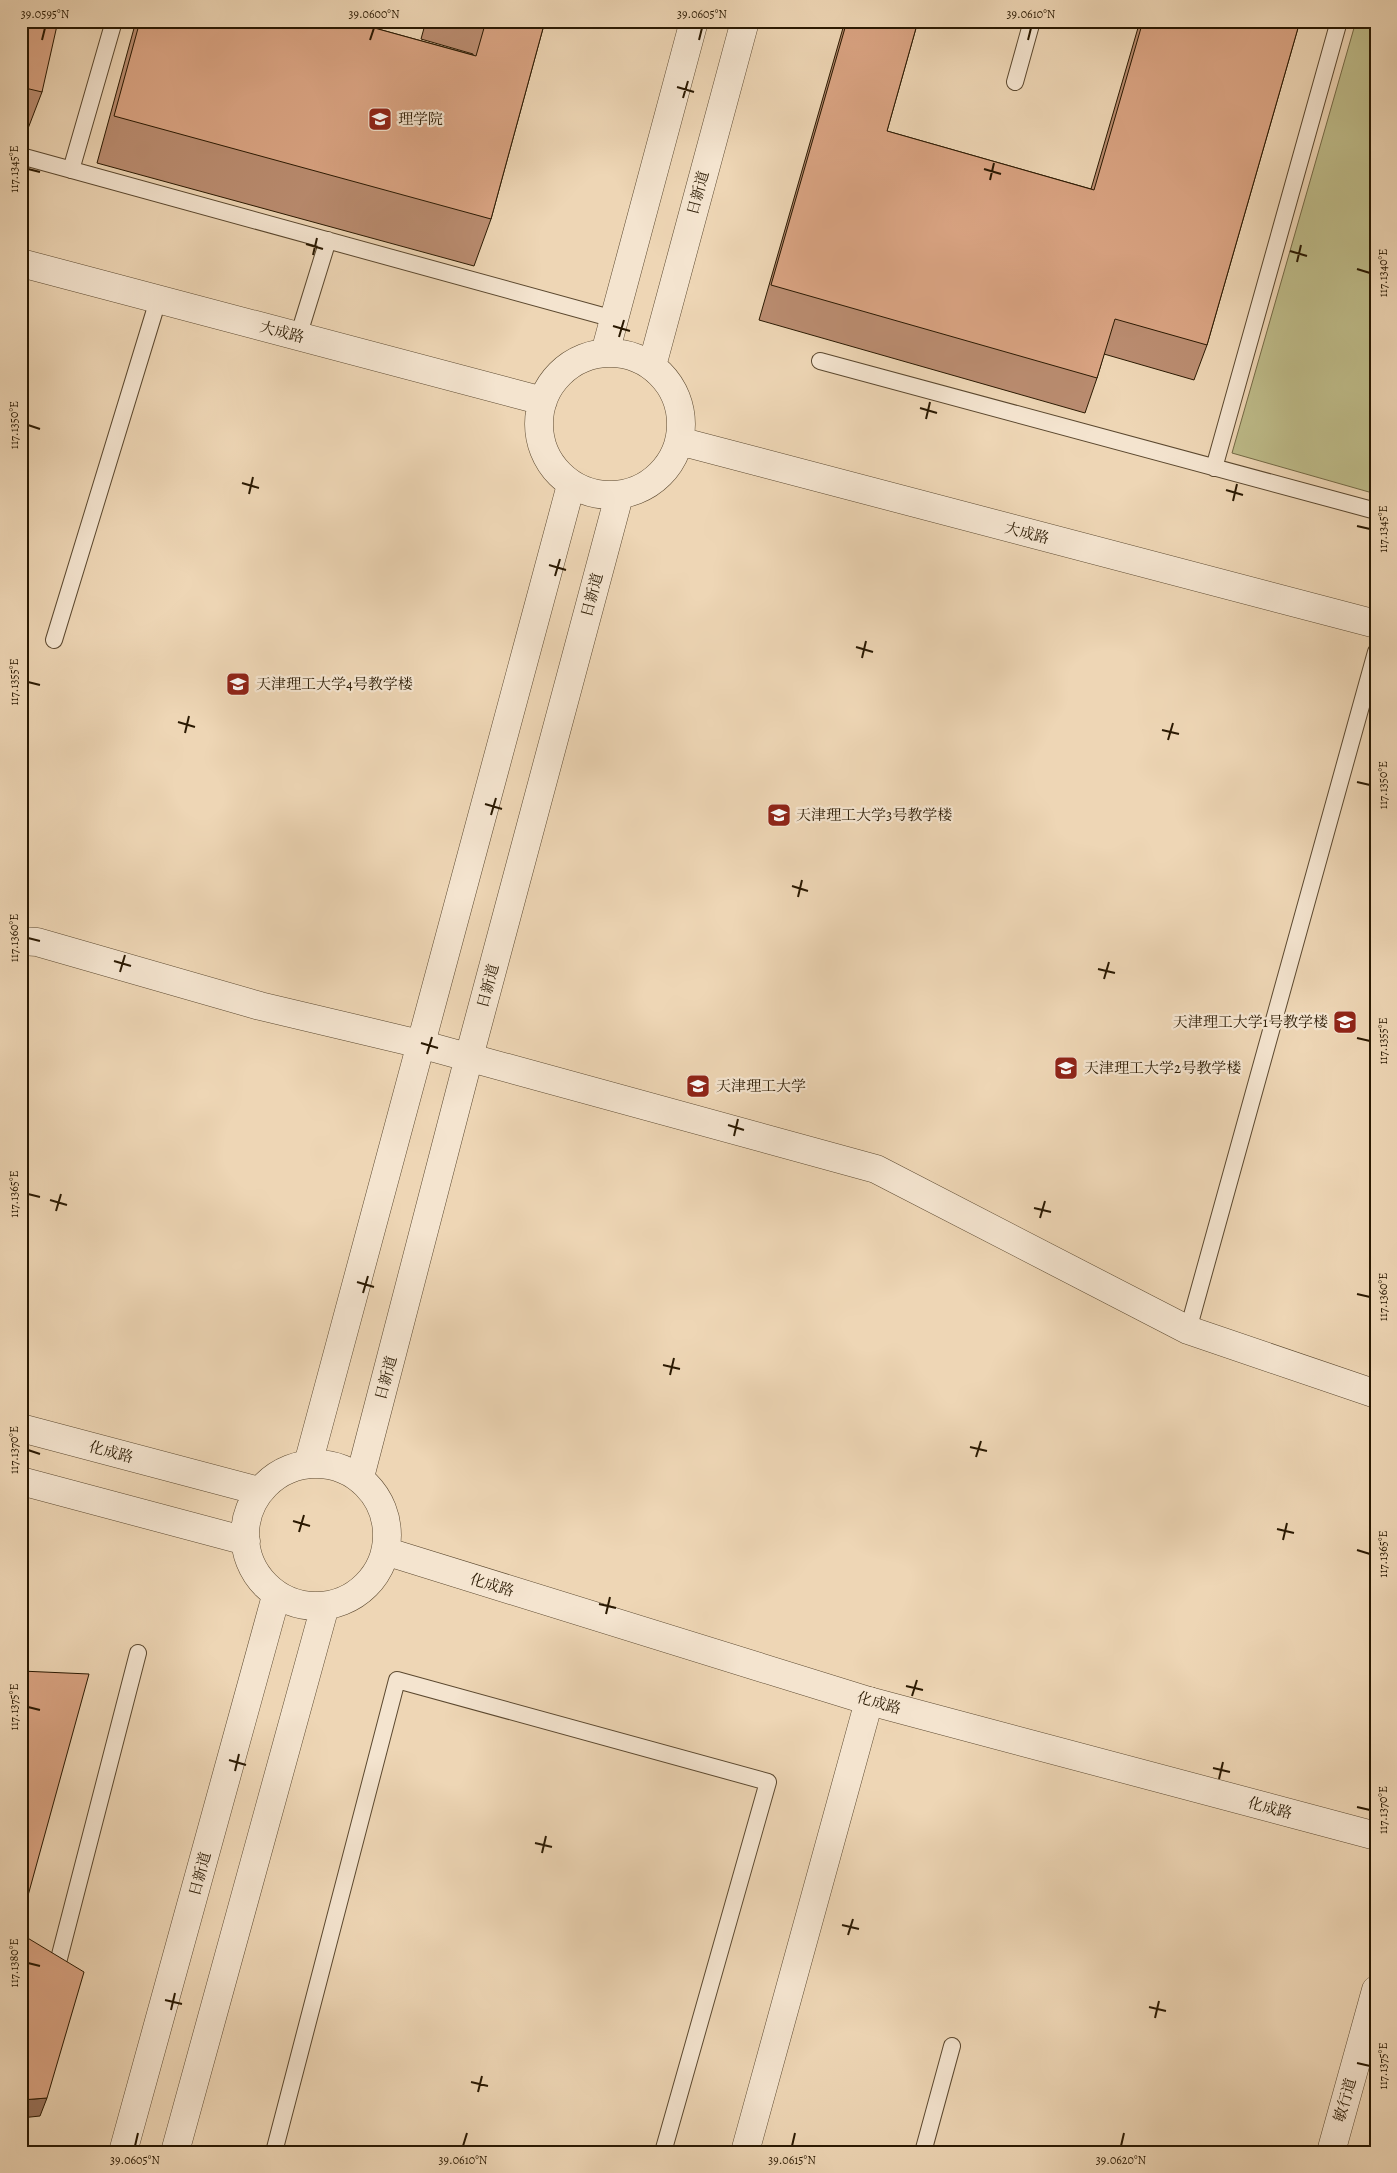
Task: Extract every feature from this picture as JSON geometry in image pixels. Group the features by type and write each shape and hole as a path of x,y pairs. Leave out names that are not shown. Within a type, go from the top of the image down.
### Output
{"street":[{"path":"605,353 694,21"},
{"name":"日新道","path":"652,366 745,21"},
{"name":"大成路","path":"21,263 543,401"},
{"path":"605,353 634,356 652,366 669,384 679,404 682,428 676,453 662,474 642,488 619,496 594,494 571,484 553,468 542,446 539,424 543,401 553,381 570,366 590,356 605,353"},
{"name":"大成路","path":"679,441 1376,624"},
{"path":"308,1464 571,484"},
{"name":"日新道","path":"360,1477 469,1057 619,496"},
{"path":"21,941 37,942 260,1006 469,1057 876,1169 1188,1330 1376,1394"},
{"name":"化成路","path":"21,1428 259,1491"},
{"path":"318,1463 340,1467 360,1477 375,1494 385,1514 388,1552 369,1584 349,1599 325,1606 300,1604 276,1596 259,1578 248,1556 245,1534 249,1511 259,1491 275,1476 296,1466 308,1464 318,1463"},
{"path":"21,1481 246,1541"},
{"name":"化成路","path":"388,1552 869,1701 1376,1836"},
{"name":"日新道","path":"123,2152 276,1596"},
{"path":"174,2152 325,1606"},
{"path":"744,2152 869,1701"},
{"name":"敏行道","path":"1331,2152 1376,1990"}],"lane":[{"path":"71,170 114,21"},
{"path":"1015,82 1032,21"},
{"path":"1214,468 1340,21"},
{"path":"21,156 614,319"},
{"path":"298,336 328,240"},
{"path":"54,640 158,300"},
{"path":"820,361 1376,512"},
{"path":"1188,1330 1376,652"},
{"path":"51,1990 138,1653"},
{"path":"274,2152 397,1680 768,1782 663,2152"},
{"path":"924,2152 952,2046"}],"shaded area":[{"path":"1356,21 1376,21 1376,494 1232,453"}],"building":[{"path":"21,21 58,21 42,92 21,87"},
{"path":"140,21 349,21 476,56 486,21 545,21 491,219 114,116"},
{"path":"847,21 918,21 887,131 1094,190 1143,21 1300,21 1207,345 1115,319 1097,378 771,285"},
{"path":"21,1671 89,1674 21,1921"},
{"path":"21,1934 84,1972 47,2098 21,2100"}],"place":[{"name":"理学院","path":"380,119"},
{"name":"天津理工大学4号教学楼","path":"238,684"},
{"name":"天津理工大学3号教学楼","path":"779,815"},
{"name":"天津理工大学1号教学楼","path":"1345,1022"},
{"name":"天津理工大学2号教学楼","path":"1066,1068"},
{"name":"天津理工大学","path":"698,1086"}]}
